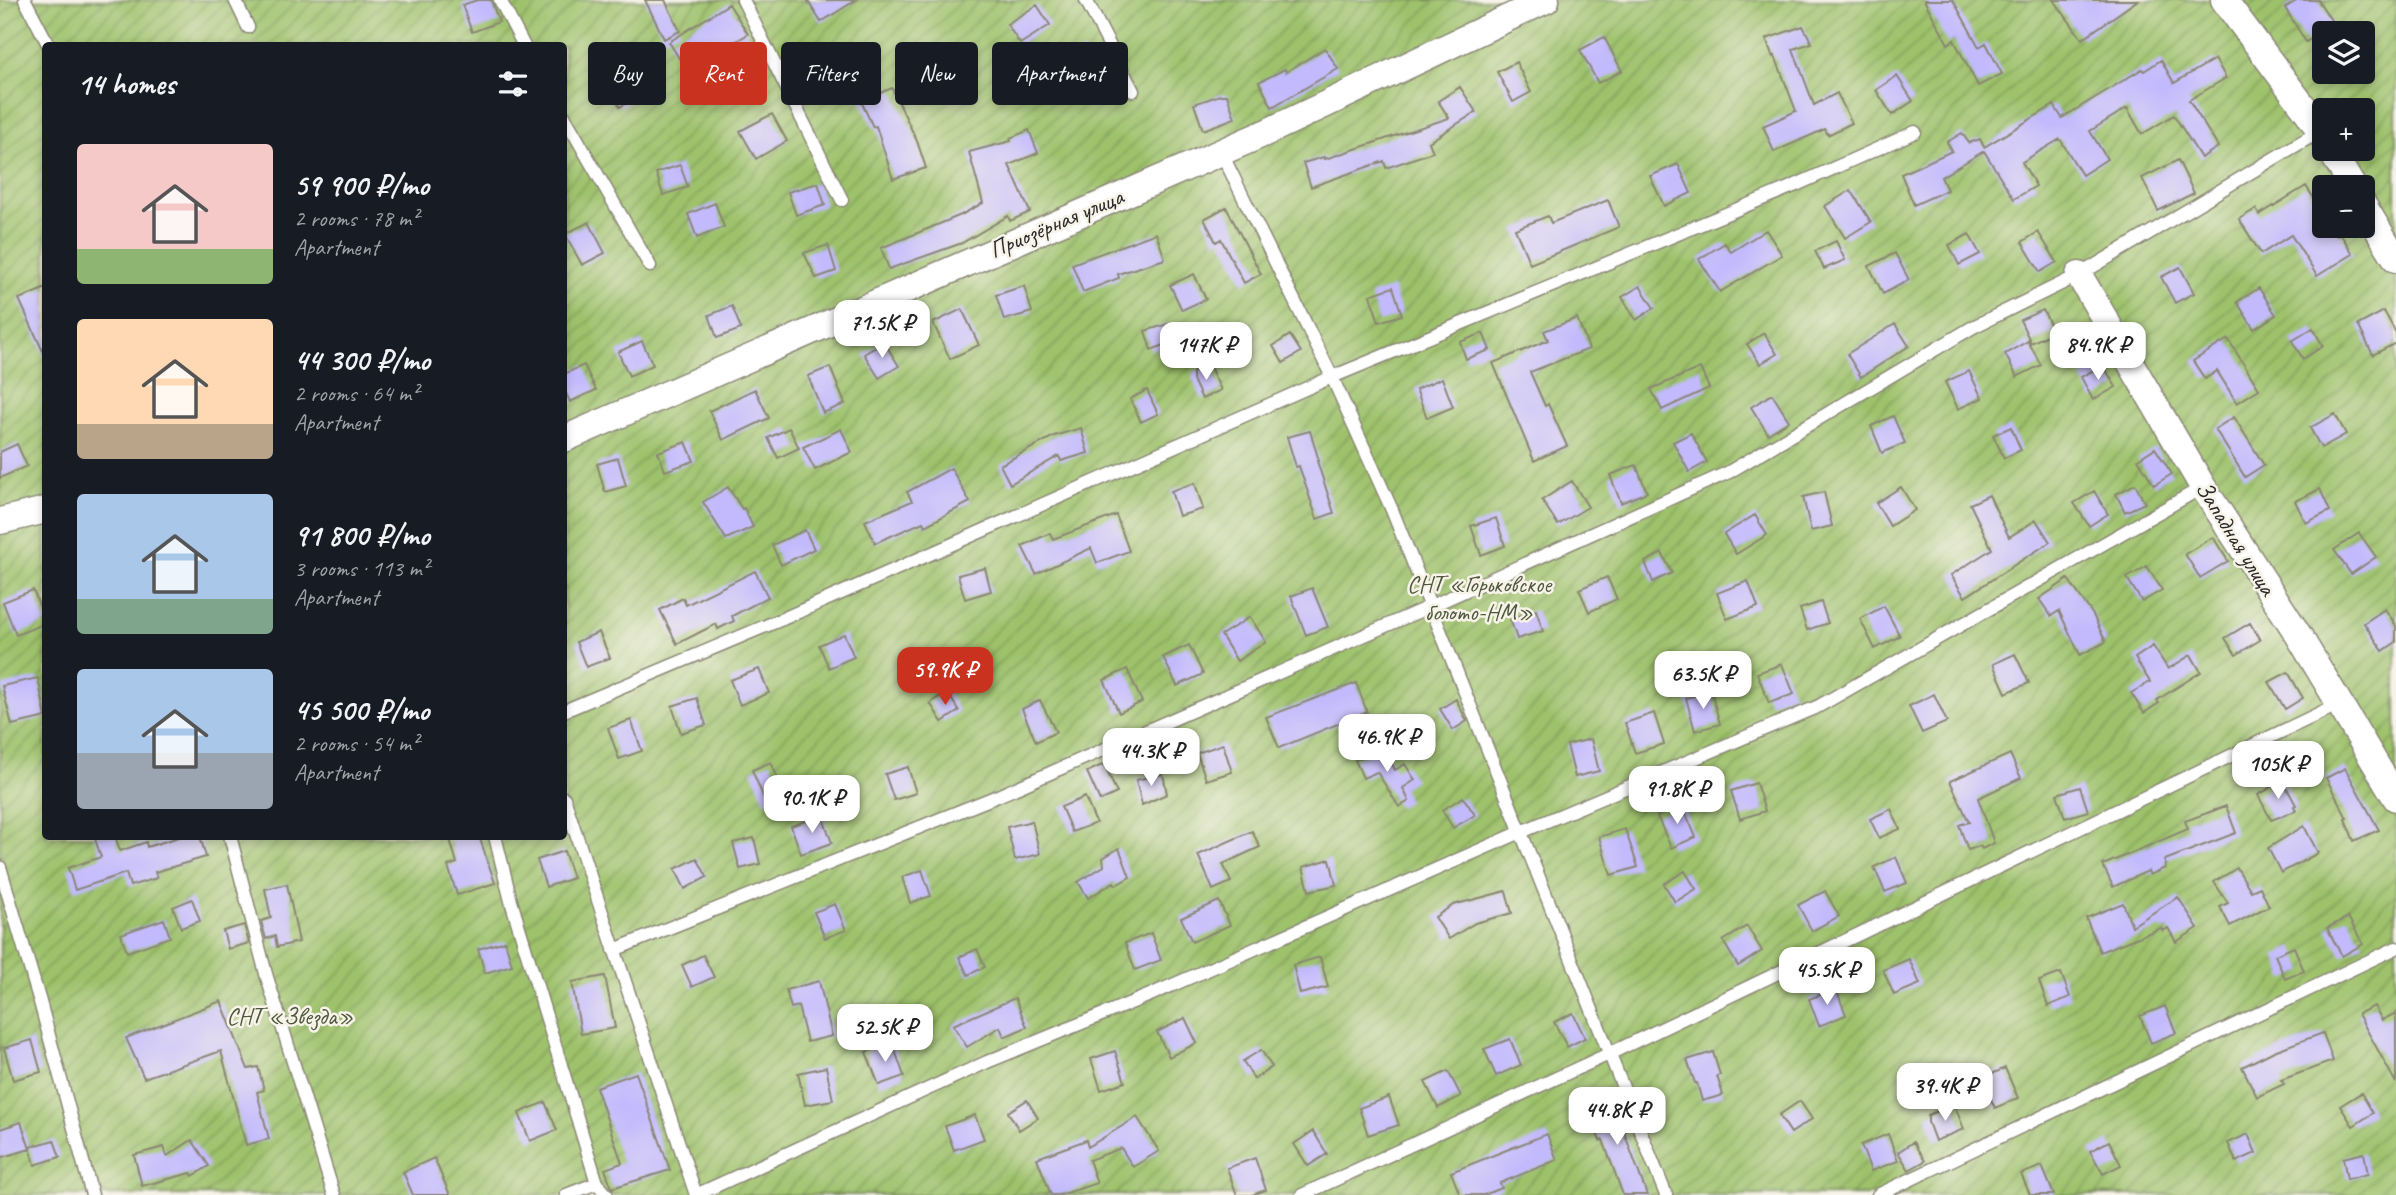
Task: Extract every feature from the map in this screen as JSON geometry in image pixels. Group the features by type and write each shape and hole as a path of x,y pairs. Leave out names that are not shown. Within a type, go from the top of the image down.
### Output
{"street":[{"name":"Приозёрная улица","path":"567,438 1221,152 1546,0"},
{"path":"2224,0 2312,119"},
{"path":"2375,224 2396,259"},
{"name":"Западная улица","path":"2079,275 2203,487 2299,636 2396,798"},
{"path":"0,522 42,511"}],"lane":[{"path":"25,0 47,42"},
{"path":"235,0 248,27"},
{"path":"500,0 522,42"},
{"path":"743,0 842,200"},
{"path":"1086,0 1133,92"},
{"path":"567,121 650,266"},
{"path":"567,710 800,612 1332,376 1796,185 1915,132"},
{"path":"614,950 1000,795 1729,472 1973,327 2079,275 2312,146"},
{"path":"1221,152 1332,376 1392,510 1666,1195"},
{"path":"567,807 696,1195 987,1062 1150,995 1521,832 1819,706 2203,487"},
{"path":"1302,1195 1611,1053 2339,704"},
{"path":"231,840 266,974 334,1195"},
{"path":"496,840 511,901 597,1183 607,1195"},
{"path":"0,867 92,1195"},
{"path":"1878,1195 2396,948"},
{"path":"566,1195 597,1183"}],"green space":[{"name":"СНТ «Горьковское болото-НМ»","path":"0,0 2396,0 2396,1195 0,1195"}],"building":[{"path":"477,0 491,0 499,22 472,32 462,5"},
{"path":"645,0 665,0 680,31 664,39"},
{"path":"807,0 856,0 821,22"},
{"path":"1924,0 1953,0 1979,47 1986,43 2002,74 1978,86 1954,40 1948,44"},
{"path":"2054,0 2138,0 2082,39"},
{"path":"2298,0 2318,0 2331,21 2312,21 2312,38 2306,42 2285,8"},
{"path":"729,4 748,34 735,42 680,42 680,60 669,42"},
{"path":"1037,5 1050,25 1023,42 1019,42 1007,24"},
{"path":"1803,26 1812,43 1793,49 1814,105 1837,93 1852,123 1828,135 1825,129 1774,152 1763,126 1796,111 1766,39"},
{"path":"1604,37 1622,71 1598,83 1580,50"},
{"path":"1325,48 1338,69 1272,107 1259,82 1285,69 1286,72"},
{"path":"2215,59 2226,78 2189,100 2218,147 2201,158 2174,115 2142,134 2127,108 2090,131 2107,159 2082,175 2060,139 2022,162 2036,186 2014,199 1984,151 1941,177 1947,190 1914,205 1901,174 1952,151 1947,142 1962,133 1969,143 1980,139 1984,147 2054,105 2062,118 2161,60 2174,83"},
{"path":"1516,62 1531,92 1513,102 1497,72"},
{"path":"1897,76 1913,101 1892,115 1876,90"},
{"path":"1460,87 1476,112 1429,142 1433,152 1386,168 1384,161 1311,187 1303,163 1324,157 1325,159 1449,118 1438,101"},
{"path":"892,88 895,105 900,105 926,168 893,179 876,126 873,127 863,105 881,105 881,93"},
{"path":"1227,95 1235,118 1203,130 1194,104"},
{"path":"772,114 787,141 756,159 740,131"},
{"path":"1029,130 1038,153 1009,165 1030,212 1010,221 1008,216 962,243 889,269 881,248 983,203 969,152 1011,141 1010,138"},
{"path":"2178,160 2194,193 2158,211 2142,178"},
{"path":"1678,164 1691,193 1664,206 1650,176"},
{"path":"680,165 688,187 663,195 656,173"},
{"path":"818,183 825,205 796,215 788,192"},
{"path":"2306,186 2312,195 2312,238 2343,238 2353,254 2317,276 2291,235 2261,254 2239,219 2256,209 2259,215"},
{"path":"1851,190 1871,222 1845,238 1825,206"},
{"path":"1608,200 1619,227 1530,264 1515,229 1548,216 1551,223"},
{"path":"715,203 724,227 697,238 688,214"},
{"path":"1226,207 1261,274 1244,283 1221,239 1216,242 1204,219"},
{"path":"589,222 605,253 582,265 567,233"},
{"path":"1766,230 1782,255 1720,292 1699,259 1725,243 1731,252"},
{"path":"2038,232 2057,262 2040,272 2022,242"},
{"path":"1156,233 1165,259 1118,274 1119,278 1083,292 1072,264"},
{"path":"1969,234 1980,254 1959,265 1949,245"},
{"path":"1836,241 1845,260 1824,269 1815,251"},
{"path":"828,245 836,271 816,278 804,253"},
{"path":"1895,253 1909,280 1883,294 1869,266"},
{"path":"2180,267 2194,293 2175,303 2161,277"},
{"path":"1194,274 1206,299 1182,310 1170,285"},
{"path":"1024,286 1032,312 1004,320 996,295"},
{"path":"1640,286 1654,308 1636,320 1622,297"},
{"path":"1393,287 1402,315 1379,322 1370,295"},
{"path":"2259,288 2276,315 2254,329 2237,302"},
{"path":"42,290 42,349 19,299"},
{"path":"732,306 741,329 717,338 709,315"},
{"path":"962,309 979,345 950,359 933,323"},
{"path":"2043,310 2054,332 2031,343 2020,320"},
{"path":"2384,311 2396,333 2396,343 2373,355 2358,325"},
{"path":"1577,318 1589,349 1530,372 1567,446 1534,461 1493,363 1548,340 1544,331"},
{"path":"1168,324 1173,342 1151,350 1145,331"},
{"path":"1895,324 1909,346 1861,377 1847,354"},
{"path":"2313,328 2323,346 2303,359 2292,341"},
{"path":"1483,333 1490,350 1466,359 1460,342"},
{"path":"1764,333 1777,354 1760,364 1747,344"},
{"path":"1290,335 1301,352 1283,363 1273,346"},
{"path":"2228,339 2259,389 2237,403 2217,371 2205,379 2193,361"},
{"path":"642,341 653,365 629,376 618,352"},
{"path":"2028,341 2041,365 2017,377 2005,354"},
{"path":"884,342 899,366 879,378 864,354"},
{"path":"584,365 596,390 570,402 567,396 567,373"},
{"path":"1209,365 1221,390 1202,399 1193,380 1193,372"},
{"path":"2103,365 2116,387 2093,400 2081,377"},
{"path":"830,367 845,404 823,413 808,376"},
{"path":"1700,368 1709,388 1662,410 1651,389"},
{"path":"1969,371 1982,398 1958,409 1945,382"},
{"path":"1442,378 1453,407 1427,418 1416,389"},
{"path":"755,389 769,418 723,440 709,411"},
{"path":"1147,390 1158,414 1141,422 1130,399"},
{"path":"1772,394 1789,421 1768,434 1751,407"},
{"path":"2335,414 2346,434 2321,448 2310,428"},
{"path":"1893,416 1905,443 1882,453 1871,426"},
{"path":"2234,417 2264,465 2245,477 2215,429"},
{"path":"2011,427 2021,450 2004,458 1993,435"},
{"path":"789,428 799,448 778,458 768,438"},
{"path":"1081,428 1088,453 1061,461 1059,456 1010,484 1000,465 1054,436"},
{"path":"841,429 852,452 815,470 803,447"},
{"path":"1310,431 1334,513 1317,519 1287,437"},
{"path":"1691,433 1707,462 1689,472 1673,442"},
{"path":"686,442 694,461 665,471 658,452"},
{"path":"17,444 27,466 0,478 0,452"},
{"path":"2155,448 2172,474 2154,485 2138,459"},
{"path":"618,458 626,486 605,492 597,464"},
{"path":"1636,465 1647,492 1621,503 1610,475"},
{"path":"951,468 970,502 925,526 923,522 875,543 865,521 912,501 907,492"},
{"path":"1572,481 1588,507 1558,525 1542,500"},
{"path":"1195,483 1203,509 1179,516 1171,491"},
{"path":"2135,484 2145,503 2125,512 2116,494"},
{"path":"728,487 742,509 744,508 753,527 726,539 703,502"},
{"path":"1901,487 1915,510 1890,526 1876,503"},
{"path":"2320,489 2330,511 2306,523 2295,501"},
{"path":"2094,491 2108,514 2089,526 2074,503"},
{"path":"1824,492 1832,526 1811,531 1803,497"},
{"path":"1989,495 2009,537 2036,520 2050,542 1965,597 1951,575 1992,549 1970,504"},
{"path":"1116,515 1129,551 1097,563 1091,548 1036,574 1022,546 1050,533 1053,539"},
{"path":"1755,515 1767,535 1736,554 1724,534"},
{"path":"1496,518 1505,546 1481,555 1471,526"},
{"path":"805,530 814,549 781,565 772,545"},
{"path":"2359,533 2376,557 2351,574 2334,550"},
{"path":"2213,537 2228,561 2200,578 2185,554"},
{"path":"1662,553 1672,573 1653,582 1645,562"},
{"path":"2147,566 2162,590 2142,602 2127,578"},
{"path":"985,568 991,591 965,599 958,575"},
{"path":"755,571 768,597 732,616 734,621 718,629 716,624 677,644 660,610 683,598 686,605"},
{"path":"1607,577 1617,599 1589,612 1579,589"},
{"path":"2068,579 2093,615 2106,642 2080,655 2059,611 2051,616 2039,599"},
{"path":"1748,581 1758,607 1727,619 1717,593"},
{"path":"1312,588 1328,627 1306,635 1291,596"},
{"path":"33,590 42,613 42,625 16,635 3,602"},
{"path":"1821,602 1828,623 1807,630 1800,609"},
{"path":"1884,606 1900,636 1875,649 1860,619"},
{"path":"2385,609 2396,625 2396,642 2383,651 2364,623"},
{"path":"1536,610 1543,631 1517,639 1510,619"},
{"path":"1250,617 1266,642 1237,661 1221,635"},
{"path":"2250,623 2260,640 2236,655 2225,638"},
{"path":"599,632 610,658 586,667 576,642"},
{"path":"844,634 854,657 829,668 819,645"},
{"path":"1189,645 1203,674 1177,686 1163,657"},
{"path":"2153,646 2168,669 2191,655 2201,672 2157,700 2159,703 2144,713 2131,693 2150,682 2135,658"},
{"path":"2015,654 2029,683 2006,693 1993,664"},
{"path":"1782,664 1794,694 1769,703 1757,673"},
{"path":"759,669 769,693 740,705 730,680"},
{"path":"1127,669 1142,702 1119,713 1104,680"},
{"path":"2288,672 2303,698 2285,709 2269,682"},
{"path":"38,678 42,718 12,725 2,686"},
{"path":"1356,683 1367,712 1279,748 1266,717"},
{"path":"1711,691 1720,724 1695,731 1686,698"},
{"path":"947,692 959,711 942,722 930,703"},
{"path":"1934,694 1947,722 1922,733 1909,706"},
{"path":"697,698 706,725 681,733 672,706"},
{"path":"1456,699 1467,721 1453,730 1440,709"},
{"path":"1040,700 1056,732 1036,742 1022,709"},
{"path":"1654,713 1664,744 1635,753 1625,723"},
{"path":"631,720 642,751 619,759 608,728"},
{"path":"1591,739 1599,771 1575,777 1567,745"},
{"path":"1223,744 1232,772 1206,780 1197,753"},
{"path":"1384,747 1395,770 1405,764 1415,780 1403,788 1409,801 1399,807 1377,772 1363,778 1355,760"},
{"path":"2010,754 2021,778 1978,798 1994,843 1982,849 1980,846 1968,850 1959,825 1969,822 1950,781"},
{"path":"771,762 784,793 765,801 752,770"},
{"path":"1104,764 1117,793 1100,801 1087,772"},
{"path":"908,767 916,793 894,800 885,774"},
{"path":"2345,768 2379,830 2354,841 2345,819 2347,818 2326,778"},
{"path":"1163,774 1167,794 1142,805 1136,780"},
{"path":"2283,781 2296,805 2296,811 2271,820 2258,795"},
{"path":"1756,783 1765,811 1740,819 1731,791"},
{"path":"2080,787 2088,811 2065,818 2057,794"},
{"path":"1085,797 1096,823 1072,832 1061,807"},
{"path":"1463,797 1475,815 1453,828 1442,810"},
{"path":"1682,805 1696,837 1671,848 1657,816"},
{"path":"2226,806 2236,833 2165,860 2165,868 2150,875 2148,871 2113,887 2103,865 2188,829 2185,821"},
{"path":"1891,809 1900,829 1879,838 1870,819"},
{"path":"822,815 832,843 801,854 791,826"},
{"path":"1032,821 1040,854 1015,860 1007,827"},
{"path":"2304,826 2318,853 2281,873 2268,848"},
{"path":"1625,829 1638,867 1611,875 1599,837"},
{"path":"1252,831 1260,847 1223,864 1231,882 1213,890 1198,855"},
{"path":"754,838 760,864 740,869 733,843"},
{"path":"95,840 116,840 120,851 146,842 147,847 169,840 201,840 206,857 155,872 157,878 130,886 126,873 75,890 68,868 101,857"},
{"path":"450,840 480,840 495,883 457,895 448,866 457,863"},
{"path":"1119,848 1130,877 1116,885 1114,882 1088,898 1078,882 1104,866 1103,858"},
{"path":"564,851 573,878 546,887 537,860"},
{"path":"1896,857 1907,883 1885,892 1874,867"},
{"path":"697,858 707,877 685,889 675,869"},
{"path":"1330,859 1336,885 1309,891 1303,867"},
{"path":"2237,868 2251,891 2260,887 2269,906 2230,926 2220,907 2228,903 2214,882"},
{"path":"922,870 931,896 910,903 902,877"},
{"path":"1685,871 1696,889 1675,902 1664,884"},
{"path":"287,884 299,942 277,947 275,936 266,939 261,921 271,918 265,889"},
{"path":"1506,891 1512,913 1475,923 1449,939 1435,917 1453,905"},
{"path":"1825,891 1839,916 1812,931 1798,905"},
{"path":"2178,897 2198,928 2176,942 2168,928 2163,931 2161,928 2100,952 2086,918 2123,903 2132,926"},
{"path":"192,899 200,921 181,928 173,907"},
{"path":"1219,901 1230,925 1192,942 1181,918"},
{"path":"835,904 846,930 825,938 814,912"},
{"path":"2348,917 2363,944 2342,956 2327,928"},
{"path":"164,919 170,937 127,952 121,934"},
{"path":"244,925 249,943 228,949 223,931"},
{"path":"1747,926 1762,951 1738,966 1723,941"},
{"path":"1151,933 1161,960 1135,970 1125,943"},
{"path":"505,941 512,965 485,973 478,949"},
{"path":"2294,947 2304,971 2285,979 2275,955"},
{"path":"977,949 985,967 968,975 959,957"},
{"path":"703,955 714,977 692,987 682,965"},
{"path":"1320,957 1328,987 1300,994 1293,965"},
{"path":"1909,959 1920,984 1894,995 1883,970"},
{"path":"2061,973 2070,997 2048,1006 2039,981"},
{"path":"605,976 615,1028 581,1034 572,982"},
{"path":"819,981 832,1036 807,1042 798,1006 791,1008 786,990"},
{"path":"1836,989 1846,1015 1819,1026 1809,999"},
{"path":"1015,998 1027,1027 1004,1037 1000,1027 967,1047 953,1025"},
{"path":"221,1001 248,1069 258,1067 264,1090 257,1092 269,1139 246,1145 221,1051 144,1078 126,1038"},
{"path":"2165,1006 2176,1033 2151,1043 2140,1016"},
{"path":"2374,1006 2382,1020 2396,1013 2396,1083 2358,1014"},
{"path":"1573,1013 1585,1038 1567,1047 1554,1022"},
{"path":"1185,1018 1197,1043 1169,1057 1157,1032"},
{"path":"2323,1033 2333,1061 2281,1080 2284,1084 2257,1097 2242,1067 2274,1051"},
{"path":"1510,1039 1521,1065 1496,1076 1484,1049"},
{"path":"32,1040 41,1072 13,1080 4,1048"},
{"path":"892,1042 904,1076 879,1085 866,1052"},
{"path":"1261,1050 1272,1067 1254,1079 1243,1061"},
{"path":"1115,1051 1125,1082 1101,1090 1091,1059"},
{"path":"1713,1052 1723,1095 1702,1101 1687,1060"},
{"path":"826,1067 833,1100 805,1105 798,1073"},
{"path":"2005,1068 2018,1098 1995,1108 1981,1079"},
{"path":"1448,1071 1461,1096 1438,1108 1425,1082"},
{"path":"636,1073 670,1170 612,1188 605,1169 622,1163 596,1087"},
{"path":"2361,1093 2373,1113 2353,1126 2340,1106"},
{"path":"1389,1097 1399,1125 1368,1135 1359,1108"},
{"path":"1613,1098 1647,1195 1623,1195 1603,1140 1600,1141 1587,1108"},
{"path":"1027,1100 1038,1118 1019,1130 1008,1112"},
{"path":"1800,1101 1812,1119 1791,1133 1779,1115"},
{"path":"545,1102 557,1130 530,1141 519,1113"},
{"path":"1954,1104 1964,1129 1935,1141 1928,1115"},
{"path":"975,1115 984,1139 954,1150 945,1126"},
{"path":"1137,1117 1159,1151 1133,1167 1121,1148 1089,1160 1097,1183 1060,1195 1051,1195 1037,1158 1086,1140 1088,1147"},
{"path":"21,1122 30,1149 0,1158 0,1129"},
{"path":"1313,1131 1327,1154 1308,1166 1294,1144"},
{"path":"1547,1134 1557,1160 1500,1183 1502,1188 1484,1195 1460,1195 1451,1172"},
{"path":"1888,1134 1898,1161 1871,1171 1861,1145"},
{"path":"2248,1134 2256,1153 2236,1162 2228,1143"},
{"path":"54,1140 60,1157 35,1165 30,1147"},
{"path":"192,1140 209,1166 193,1176 191,1173 142,1186 134,1155 164,1147 167,1156"},
{"path":"2109,1141 2121,1165 2103,1174 2090,1151"},
{"path":"1913,1142 1925,1161 1909,1170 1898,1152"},
{"path":"2364,1153 2368,1174 2347,1179 2343,1158"},
{"path":"434,1158 450,1195 413,1195 403,1172"},
{"path":"1255,1158 1266,1190 1252,1195 1237,1195 1227,1168"},
{"path":"2042,1166 2054,1195 2030,1195 2021,1174"}],"park label":[{"name":"СНТ «Звезда»","path":"290,1016"}]}
